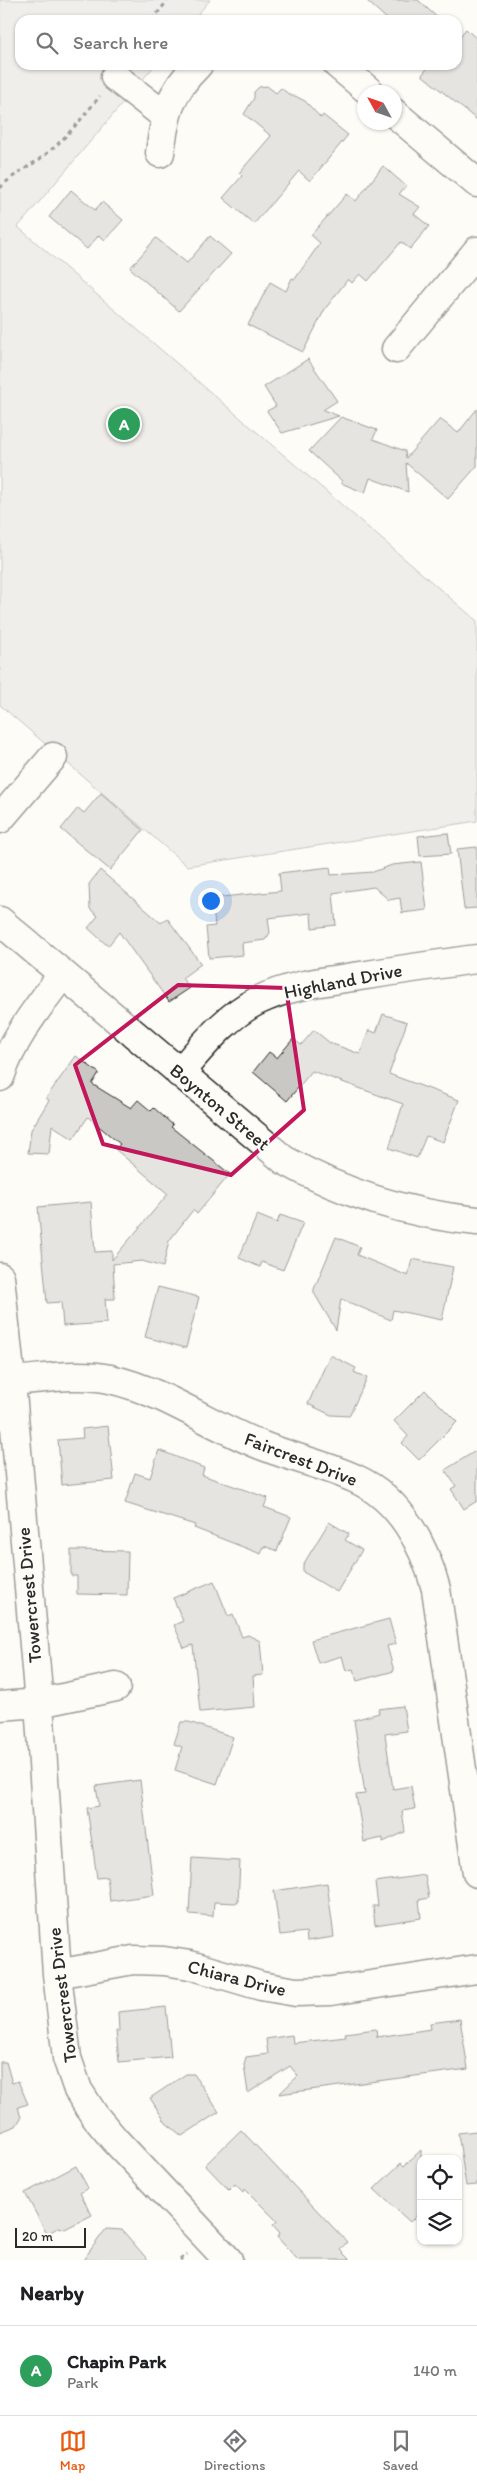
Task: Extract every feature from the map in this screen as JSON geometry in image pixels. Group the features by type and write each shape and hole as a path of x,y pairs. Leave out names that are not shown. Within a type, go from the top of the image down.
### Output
{"street":[{"path":"160,153 165,116 176,90 194,70"},
{"path":"344,70 362,85"},
{"path":"115,77 165,116"},
{"path":"402,120 477,183"},
{"path":"396,349 477,251"},
{"path":"0,819 53,758"},
{"name":"Boynton Street","path":"0,921 284,1160 315,1177 394,1207 477,1221"},
{"name":"Highland Drive","path":"179,1073 208,1039 230,1020 256,1001 274,994 307,984 477,959"},
{"path":"0,1077 7,1055 26,1024 62,975"},
{"name":"Towercrest Drive","path":"0,1277 39,1703 57,1974 67,2058 78,2090 94,2115 114,2139 228,2260"},
{"name":"Faircrest Drive","path":"11,1381 84,1376 129,1384 263,1446 358,1480 397,1510 410,1526 427,1558 436,1589 477,1873"},
{"path":"0,1706 39,1703 116,1687"},
{"name":"Chiara Drive","path":"57,1974 134,1960 164,1961 190,1965 262,1986 296,1992 331,1992 477,1969"}],"path":[{"path":"156,15 168,0"},
{"path":"0,188 10,178 48,151 82,118 115,77"}],"highlighted area":[{"path":"178,985 286,988 304,1110 231,1175 103,1144 75,1065"}],"shaded area":[{"path":"0,0 210,0 197,15 15,15 15,70 151,70 18,227 477,621 477,821 187,866 0,705"}],"building":[{"path":"366,0 418,0 434,15 382,15"},
{"path":"466,29 477,39 477,120 422,75 426,70 462,70 462,34"},
{"path":"267,86 276,93 281,88 291,96 305,101 321,118 323,115 348,135 310,181 299,171 254,224 223,198 242,176 239,173 271,136 244,114 254,98 254,92 259,87"},
{"path":"383,166 406,186 399,194 420,207 414,214 429,226 410,249 401,242 368,281 360,274 352,283 348,279 325,309 303,352 248,325 270,282 286,291 292,278 295,279 320,243 311,235 347,194 356,201"},
{"path":"71,190 95,210 102,202 123,220 105,240 99,235 87,249 49,217"},
{"path":"210,236 231,254 179,311 130,268 156,238 187,263"},
{"path":"308,359 337,401 323,410 339,416 282,433 267,411 276,406 264,387"},
{"path":"477,409 477,466 448,499 406,463 408,492 370,478 365,493 341,483 342,481 309,451 341,417 377,430 373,439 405,451 406,458 440,419 458,433"},
{"path":"101,793 143,830 110,870 61,829 78,808 84,813"},
{"path":"448,833 451,854 420,856 418,836"},
{"path":"477,847 477,908 464,909 457,849"},
{"path":"421,862 427,910 402,913 400,898 389,900 374,887 333,893 336,925 312,928 311,913 268,918 270,933 265,940 242,943 243,955 209,958 206,927 215,926 212,898 281,891 279,873 330,867 331,875 373,872 392,865"},
{"path":"100,870 161,923 167,918 201,964 182,978 190,988 169,1002 119,932 108,946 88,928 98,916 90,909 89,884"},
{"path":"383,1014 407,1022 389,1074 459,1100 443,1142 426,1136 417,1158 389,1148 403,1104 312,1071 287,1101 253,1072 269,1052 277,1058 293,1039 301,1045 314,1030 330,1043 360,1054 369,1030 376,1033"},
{"path":"76,1056 99,1073 92,1084 131,1108 138,1100 151,1111 154,1108 173,1125 171,1127 230,1174 197,1214 193,1210 169,1241 163,1267 142,1261 113,1264 115,1299 105,1299 107,1323 63,1326 61,1302 47,1303 38,1207 91,1202 95,1252 112,1251 112,1260 168,1194 115,1149 120,1144 88,1117 73,1139 52,1125 49,1154 28,1153 31,1130 49,1100 46,1098"},
{"path":"257,1215 277,1223 280,1215 303,1223 283,1270 262,1262 260,1267 239,1258"},
{"path":"336,1237 360,1247 357,1255 408,1276 412,1259 453,1267 442,1320 393,1310 391,1320 341,1299 336,1330 314,1293 314,1289"},
{"path":"158,1287 199,1297 186,1348 145,1337"},
{"path":"330,1355 356,1368 354,1372 367,1378 349,1416 331,1415 308,1404"},
{"path":"425,1390 457,1422 419,1460 402,1443 408,1436 394,1421"},
{"path":"108,1426 114,1480 62,1485 58,1440 83,1438 82,1429"},
{"path":"159,1450 204,1468 202,1475 268,1498 264,1507 291,1517 277,1551 264,1546 261,1554 194,1528 195,1525 125,1503 135,1473 150,1478"},
{"path":"477,1450 477,1501 464,1509 451,1489 456,1486 445,1470"},
{"path":"329,1522 349,1534 345,1540 362,1550 337,1592 303,1572 303,1565"},
{"path":"71,1550 128,1551 127,1595 77,1594 77,1576 71,1576"},
{"path":"214,1581 228,1616 233,1614 242,1637 248,1635 260,1641 263,1675 253,1676 255,1707 200,1712 193,1645 184,1648 174,1625 183,1621 173,1598"},
{"path":"389,1619 396,1644 387,1646 394,1671 357,1681 353,1669 346,1671 342,1656 318,1663 311,1640"},
{"path":"403,1706 407,1731 385,1734 393,1789 411,1786 415,1809 402,1811 405,1832 383,1842 383,1838 364,1842 356,1795 365,1794 354,1720 379,1713 378,1709"},
{"path":"181,1722 189,1722 233,1737 217,1784 175,1770 182,1747 174,1744"},
{"path":"140,1780 154,1895 110,1901 107,1877 97,1878 87,1808 99,1806 96,1786"},
{"path":"192,1858 240,1861 238,1903 214,1902 213,1916 189,1914"},
{"path":"425,1875 429,1898 419,1900 421,1918 375,1925 373,1906 378,1906 375,1882"},
{"path":"327,1883 334,1937 307,1941 306,1932 280,1935 274,1891"},
{"path":"166,2007 171,2057 119,2062 116,2031 119,2031 118,2012"},
{"path":"460,2019 468,2069 279,2094 298,2076 290,2066 248,2093 244,2065 246,2057 268,2054 266,2039 292,2035 293,2043 346,2037 345,2033 376,2029 377,2037 431,2029 430,2023"},
{"path":"0,2062 6,2062 12,2083 18,2081 28,2104 18,2107 21,2118 16,2126 0,2132"},
{"path":"186,2074 194,2074 219,2112 182,2136 166,2123 150,2098"},
{"path":"241,2130 347,2242 340,2250 350,2260 298,2260 277,2237 280,2233 273,2225 277,2221 245,2189 243,2192 235,2184 229,2190 205,2165"},
{"path":"477,2131 477,2185 466,2186 458,2133"},
{"path":"421,2150 421,2155 417,2155 417,2215 410,2222 374,2189 401,2163 404,2166"},
{"path":"76,2166 88,2188 80,2193 92,2215 65,2229 59,2227 47,2234 25,2193"},
{"path":"106,2229 122,2230 148,2260 83,2260"}],"place":[{"name":"Chapin Park","path":"124,424"}]}
